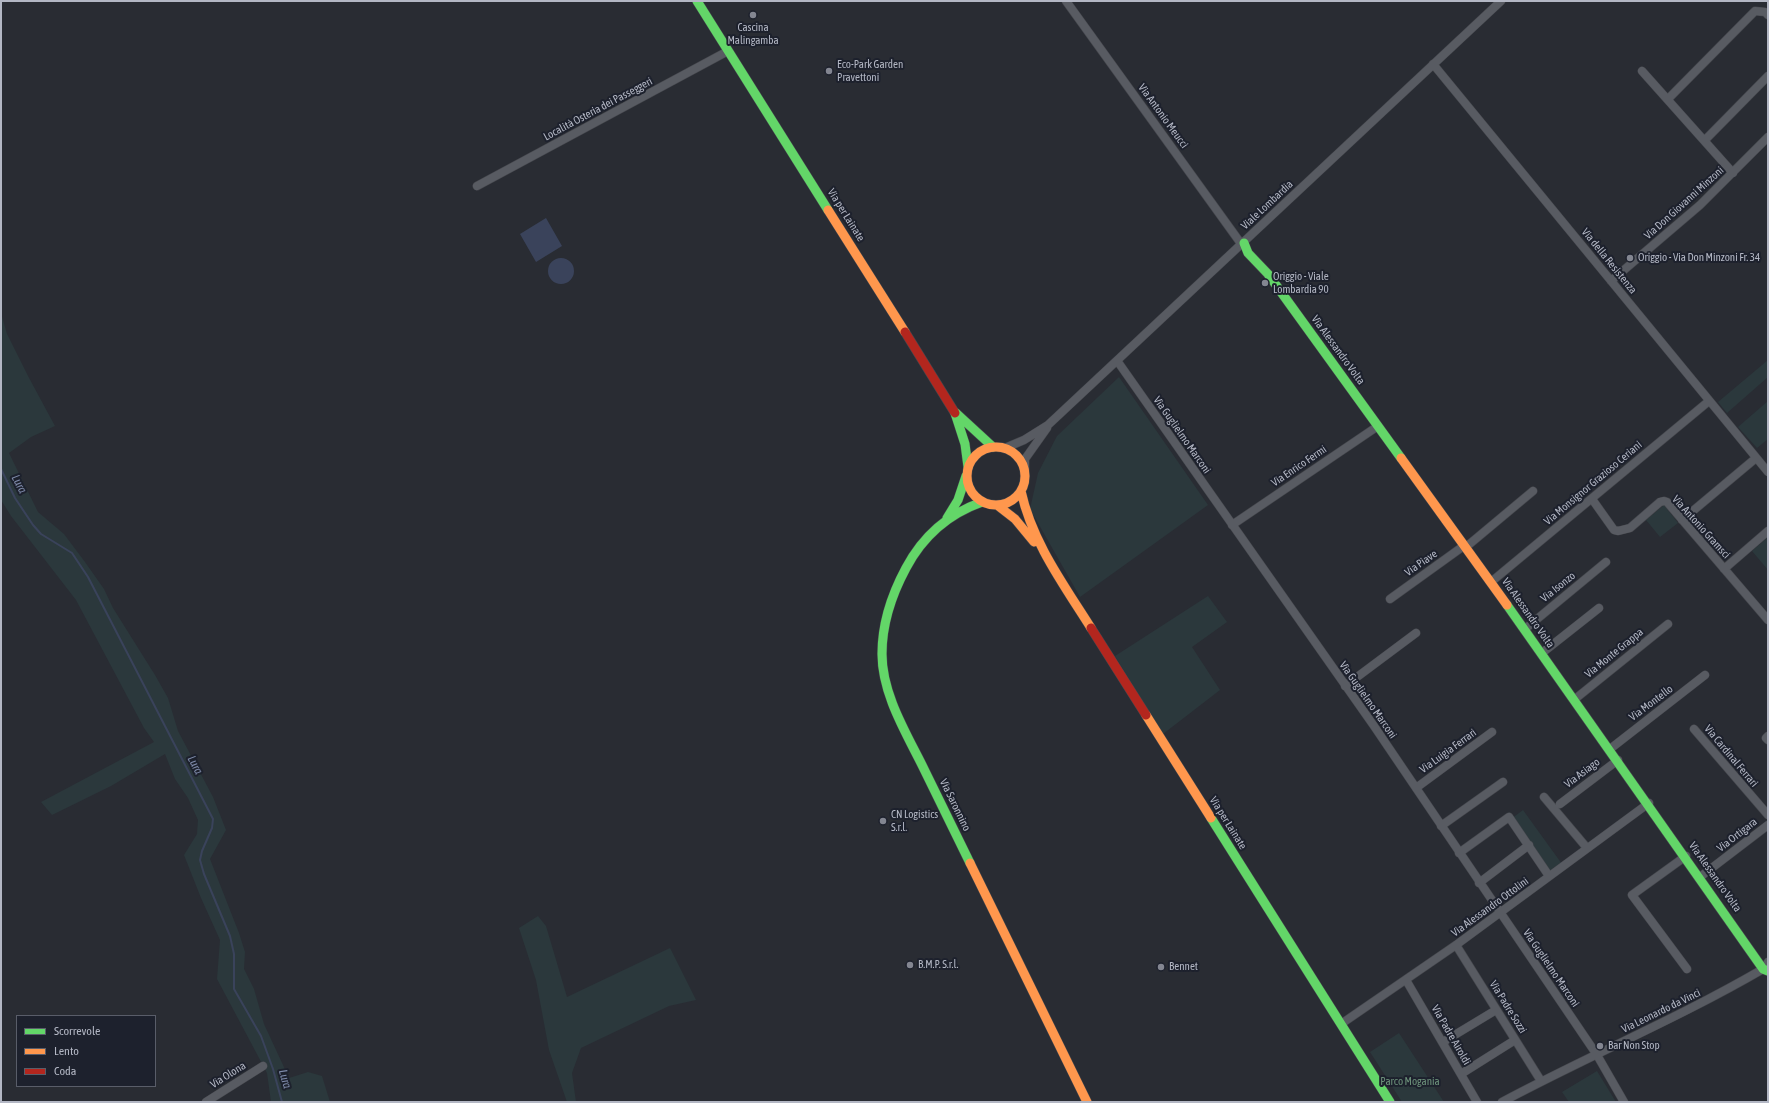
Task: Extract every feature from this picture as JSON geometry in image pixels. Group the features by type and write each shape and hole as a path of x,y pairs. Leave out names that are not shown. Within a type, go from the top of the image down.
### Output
{"street":[{"name":"Via per Lainate","path":"697,1 955,412 965,444 967,471"},
{"name":"Via Antonio Meucci","path":"1066,1 1243,244"},
{"name":"Viale Lombardia","path":"1005,448 1024,440 1048,425 1118,362 1501,1"},
{"path":"1668,99 1755,11 1765,12 1768,15"},
{"name":"Località Osteria dei Passeggeri","path":"477,186 728,51"},
{"name":"Via della Resistenza","path":"1434,64 1768,472"},
{"path":"1642,71 1733,173"},
{"path":"1705,140 1768,76"},
{"name":"Via Don Giovanni Minzoni","path":"1611,281 1700,205 1768,137"},
{"name":"Via Alessandro Volta","path":"1243,244 1248,253 1268,274 1465,546 1700,877 1766,967"},
{"name":"Via Guglielmo Marconi","path":"1118,362 1416,788 1597,1055 1624,1102"},
{"name":"Via Monsignor Grazioso Ceriani","path":"1491,582 1709,401"},
{"name":"Via per Lainate","path":"955,412 993,447"},
{"name":"Viale Lombardia","path":"1025,476 1025,460 1048,425"},
{"name":"Via Enrico Fermi","path":"1232,525 1378,426"},
{"path":"993,447 1005,448 1013,452 1020,459 1024,467 1025,476 1021,491 1010,501 997,505 982,502 970,490 967,471 977,453 993,447"},
{"path":"1682,520 1756,458"},
{"name":"Via Saronnino","path":"967,471 958,500 947,519 931,534 918,550 904,573 891,603 884,629 882,655 889,694 1087,1102"},
{"name":"Via per Lainate","path":"1021,491 1026,514 1046,557"},
{"name":"Via Piave","path":"1390,598 1465,546 1533,491"},
{"name":"Via Antonio Gramsci","path":"1592,499 1614,530 1618,531 1630,528 1664,501 1768,619"},
{"name":"Via Saronnino","path":"947,519 982,502"},
{"name":"Via per Lainate","path":"997,505 1015,519 1046,557 1390,1102"},
{"name":"Via Antonio Gramsci","path":"1724,569 1768,531"},
{"name":"Via Isonzo","path":"1524,629 1606,562"},
{"path":"1542,653 1599,608"},
{"name":"Via Monte Grappa","path":"1575,699 1668,624"},
{"path":"1345,686 1416,633"},
{"name":"Via Montello","path":"1610,749 1705,675"},
{"name":"Via Cardinal Ferrari","path":"1694,729 1768,816"},
{"name":"Via Luigia Ferrari","path":"1416,788 1492,732"},
{"path":"1768,736 1766,738 1768,740"},
{"name":"Via Asiago","path":"1560,804 1618,760"},
{"path":"1441,826 1503,782"},
{"path":"1544,797 1586,848"},
{"name":"Via Alessandro Ottolini","path":"1341,1024 1456,945 1648,803"},
{"path":"1459,853 1509,817 1549,876"},
{"name":"Via Ortigara","path":"1700,877 1768,825"},
{"path":"1479,883 1529,846"},
{"path":"1686,856 1632,895 1687,969"},
{"name":"Via Padre Sozzi","path":"1456,945 1541,1081"},
{"name":"Via Leonardo da Vinci","path":"1502,1102 1541,1081 1715,997 1766,967"},
{"name":"Via Padre Airoldi","path":"1406,980 1477,1102"},
{"path":"1443,1042 1496,1010"},
{"path":"1461,1074 1515,1040"},
{"name":"Via Olona","path":"206,1102 263,1066"}],"green space":[{"path":"1,313 7,334 55,426 31,437 9,453 38,512 64,534 104,589 113,608 168,698 178,731 213,797 226,830 210,859 239,933 245,952 244,969 254,989 264,1024 289,1078 308,1072 322,1076 330,1102 271,1102 267,1073 217,979 220,940 184,855 197,834 198,820 188,798 175,779 165,754 111,786 52,815 41,802 154,742 144,728 76,600 11,516 1,500"},
{"path":"1768,360 1768,377 1727,413 1718,402"},
{"path":"1119,377 1208,505 1080,597 1030,509 1038,473 1057,436"},
{"path":"1768,401 1768,439 1757,448 1738,427"},
{"path":"1664,505 1678,523 1660,537 1646,520"},
{"path":"1768,537 1768,570 1752,551"},
{"path":"1208,596 1227,622 1192,647 1220,690 1163,734 1115,656"},
{"path":"1523,810 1562,864 1550,873 1511,819"},
{"path":"538,916 546,926 567,997 670,948 696,1000 669,1006 581,1048 572,1073 576,1102 567,1102 549,1050 536,980 519,928"},
{"name":"Parco Mogania","path":"1399,1033 1444,1102 1402,1102 1370,1052"},
{"path":"1597,1071 1616,1102 1569,1102 1562,1092"}],"water":[{"path":"546,218 562,246 536,262 520,234"},
{"path":"561,258 570,262 574,271 570,280 561,284 552,280 548,271 552,262"}],"waterway":[{"name":"Lura","path":"1,469 15,498 33,525 41,534 72,553 88,577 213,819 212,828 202,851 200,860 204,874 230,936 234,954 234,989 261,1036 273,1069 282,1102"}],"traffic: fast":[{"path":"697,1 828,210"},
{"path":"1244,243 1248,253 1268,274 1401,458"},
{"path":"955,413 965,444 968,467"},
{"path":"956,413 993,447"},
{"path":"947,518 958,500 966,476"},
{"path":"970,863 902,725 890,697 883,669 882,643 892,599 906,568 920,546 947,520 982,502"},
{"path":"1507,605 1763,969 1768,971"},
{"path":"1211,818 1390,1102"}],"traffic: slow":[{"path":"828,210 905,332"},
{"path":"990,447 1002,447 1017,455 1025,470 1025,476 1025,482 1017,497 1002,505 990,505 975,497 967,482 967,470 975,455 990,447"},
{"path":"1401,458 1507,605"},
{"path":"1021,491 1026,510 1041,545 1060,579 1091,628"},
{"path":"997,505 1015,519 1034,542"},
{"path":"1146,715 1211,818"},
{"path":"970,863 1087,1102"}],"traffic: jam":[{"path":"905,332 955,413"},
{"path":"1091,628 1146,715"}],"place":[{"name":"Cascina Malingamba","path":"753,15"},
{"name":"Eco-Park Garden Pravettoni","path":"829,71"},
{"name":"Origgio - Via Don Minzoni Fr. 34","path":"1630,258"},
{"name":"Origgio - Viale Lombardia 90","path":"1265,283"},
{"name":"CN Logistics S.r.l.","path":"883,821"},
{"name":"B.M.P. S.r.l.","path":"910,965"},
{"name":"Bennet","path":"1161,967"},
{"name":"Bar Non Stop","path":"1600,1046"}]}
